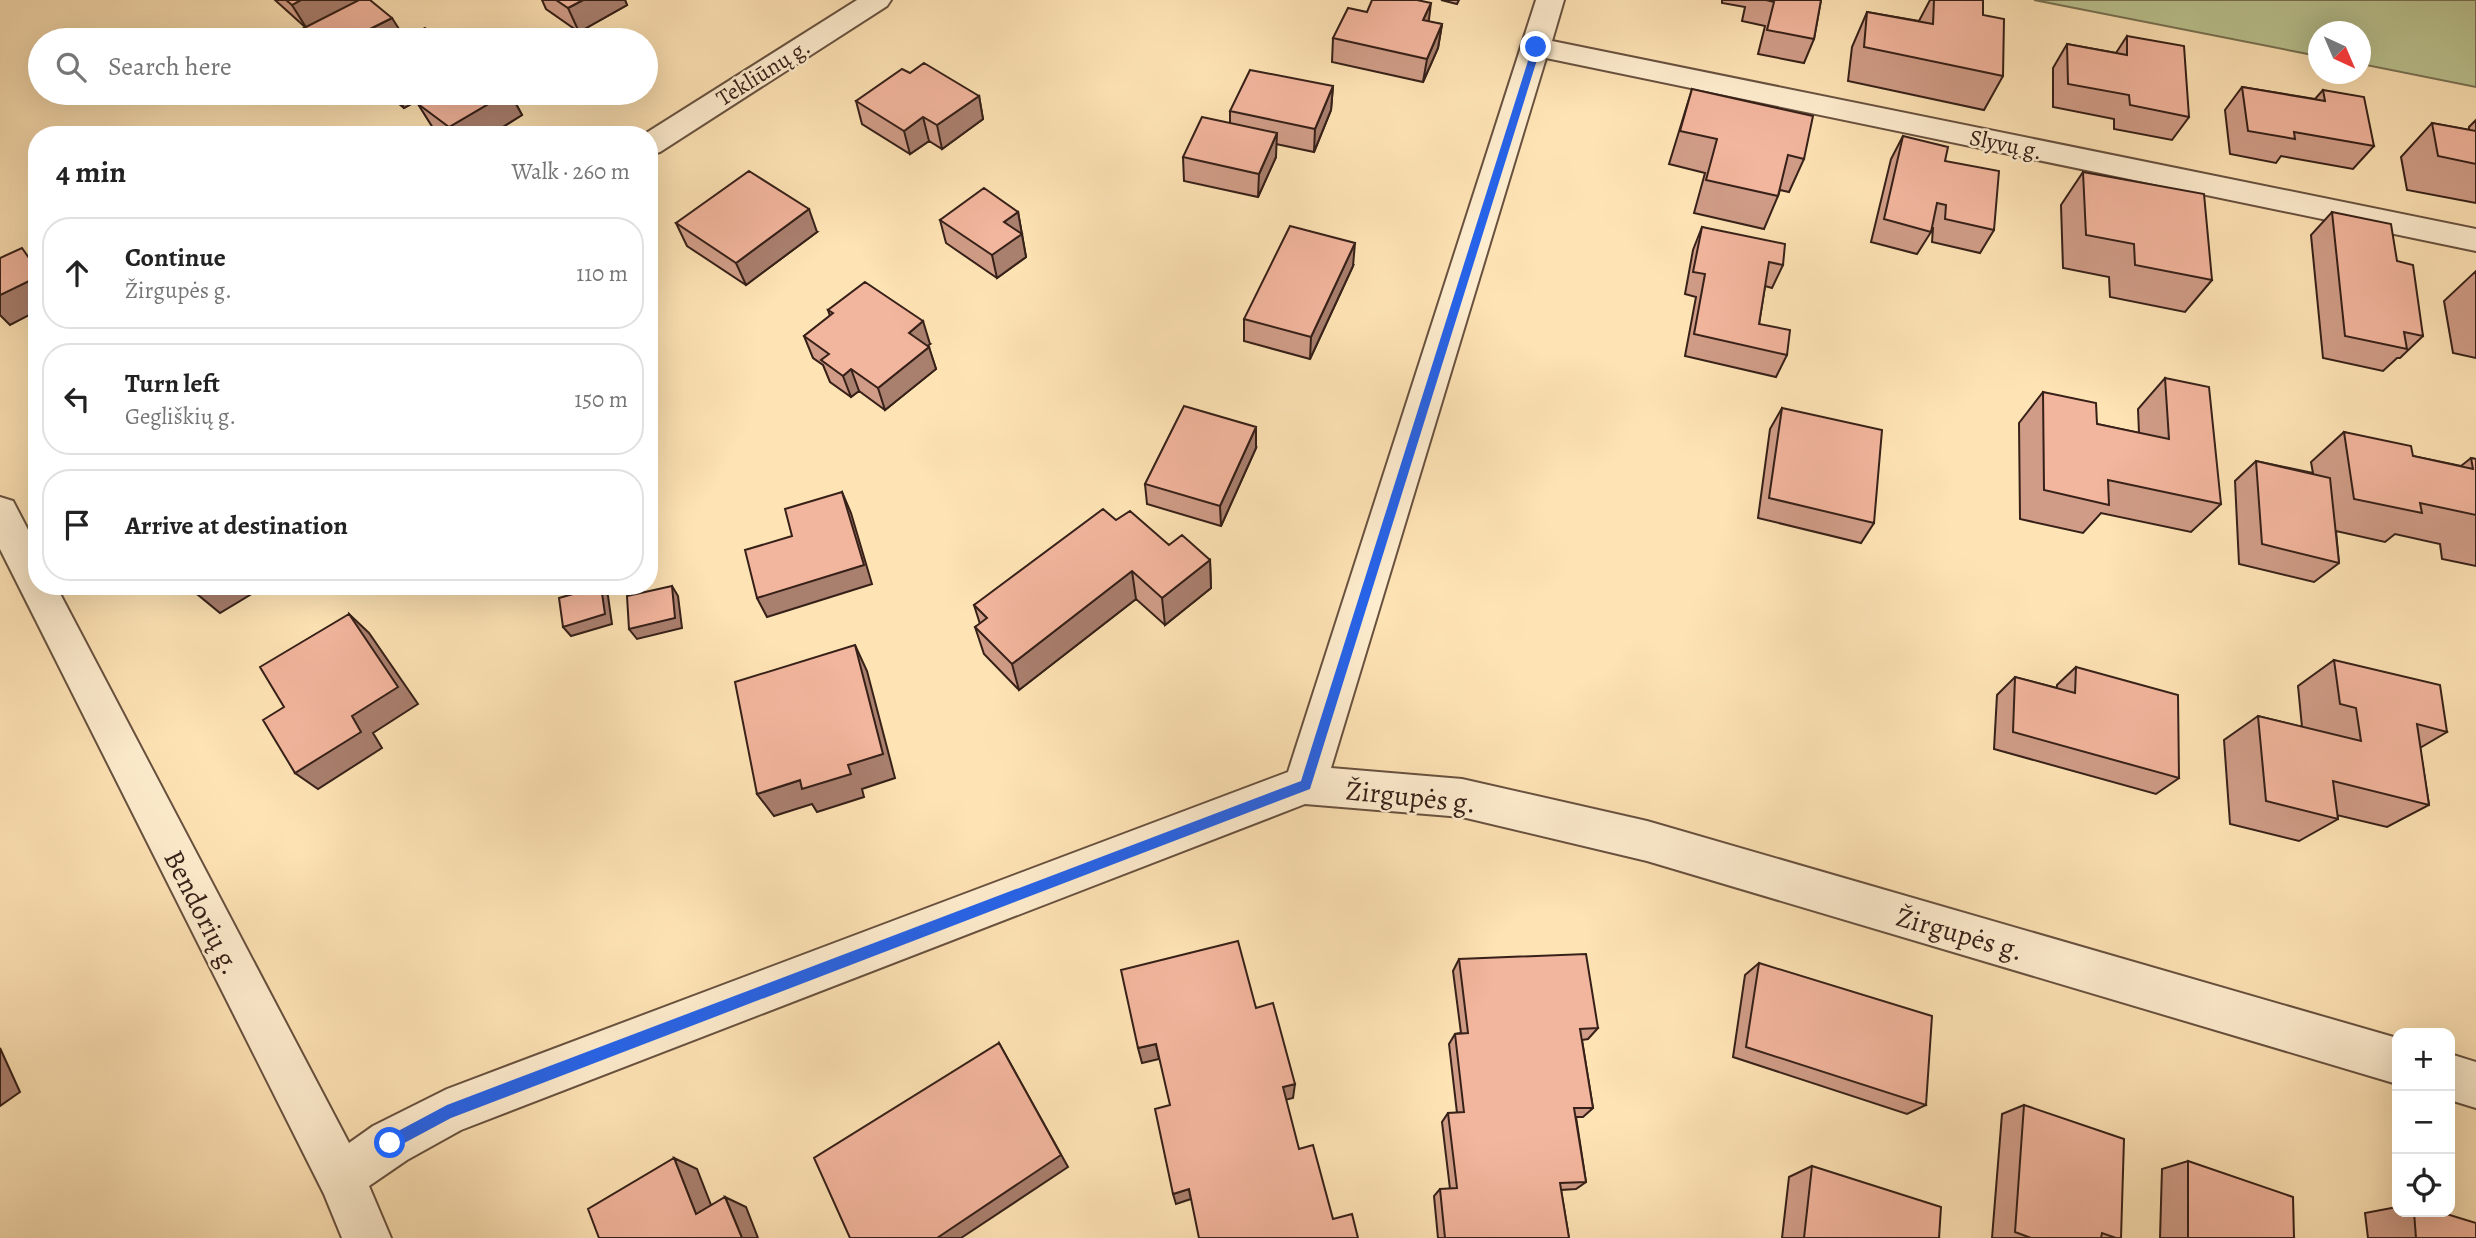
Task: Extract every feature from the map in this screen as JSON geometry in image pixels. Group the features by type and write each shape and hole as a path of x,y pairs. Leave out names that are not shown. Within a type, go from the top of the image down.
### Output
{"street":[{"name":"Tekliūnų g.","path":"658,139 877,0"},
{"path":"1306,785 1550,0"},
{"name":"Slyvų g.","path":"1536,47 2476,240"},
{"name":"Bendorių g.","path":"0,512 28,568"},
{"name":"Bendorių g.","path":"42,595 341,1177 367,1238"},
{"name":"Žirgupės g.","path":"341,1177 390,1143 447,1112 1306,785 1462,798 1647,841 2392,1060"},
{"path":"2455,1079 2476,1085"}],"green space":[{"path":"2034,0 2476,0 2476,87 2371,66 2371,21 2308,21 2308,54"}],"building":[{"path":"286,0 301,0 292,5"},
{"path":"359,0 370,0 392,18 372,28 304,28"},
{"path":"556,0 583,0 568,8"},
{"path":"1372,0 1417,0 1431,3 1423,20 1442,24 1427,59 1333,38 1348,8 1367,12"},
{"path":"1766,0 1821,0 1814,39 1767,30 1774,2"},
{"path":"1934,0 1983,0 1983,15 2004,19 2003,76 1864,47 1867,12 1933,24"},
{"path":"2127,36 2184,46 2189,117 2130,105 2129,95 2068,84 2067,44 2127,55"},
{"path":"924,63 979,96 937,125 923,117 904,131 856,101 902,69 910,73"},
{"path":"1250,70 1333,86 1315,129 1230,111"},
{"path":"2242,87 2325,101 2323,90 2364,97 2374,146 2294,132 2295,139 2248,131"},
{"path":"1692,89 1813,116 1804,159 1788,155 1778,196 1706,180 1717,139 1680,131"},
{"path":"419,105 487,105 451,126"},
{"path":"1202,117 1277,133 1259,174 1183,157"},
{"path":"2432,123 2476,131 2476,164 2438,156"},
{"path":"1903,136 1948,147 1945,161 1999,171 1994,230 1945,219 1946,205 1937,203 1931,232 1884,219"},
{"path":"749,171 809,209 736,263 676,223"},
{"path":"2083,172 2204,194 2212,280 2135,265 2134,244 2086,235"},
{"path":"984,188 1018,212 1004,222 1022,234 992,255 940,220"},
{"path":"2332,212 2391,224 2397,261 2413,265 2423,336 2404,332 2407,349 2345,336"},
{"path":"1290,226 1355,243 1311,337 1244,319"},
{"path":"1702,227 1785,244 1783,265 1769,262 1759,324 1790,330 1787,355 1694,334 1705,274 1693,272"},
{"path":"22,248 28,257 28,281 0,295 0,258"},
{"path":"865,282 923,321 909,333 929,347 878,388 851,369 843,376 821,360 829,354 804,336 833,313 828,310"},
{"path":"2165,378 2209,387 2221,504 2108,480 2109,505 2044,490 2043,392 2096,403 2097,424 2169,439"},
{"path":"1184,406 1256,427 1220,506 1145,484"},
{"path":"1782,408 1882,430 1874,523 1769,498"},
{"path":"2344,432 2411,446 2413,456 2473,469 2471,458 2476,459 2476,515 2420,503 2422,513 2354,499"},
{"path":"2256,461 2330,478 2339,563 2262,544"},
{"path":"842,492 864,565 757,598 745,550 792,536 785,509"},
{"path":"1103,509 1116,520 1130,511 1169,545 1182,535 1210,560 1162,598 1132,571 1012,664 975,627 987,618 974,605"},
{"path":"672,586 675,618 629,629 627,596 658,595 658,589"},
{"path":"570,595 602,595 605,614 563,627 559,598"},
{"path":"349,614 398,687 352,716 361,732 295,773 263,720 284,707 260,667"},
{"path":"855,645 883,754 848,765 851,774 802,789 800,780 757,794 735,682"},
{"path":"2334,660 2440,685 2447,732 2417,724 2429,805 2333,781 2338,819 2266,801 2258,716 2361,741 2356,708 2340,704"},
{"path":"2076,667 2178,695 2179,778 2013,732 2015,677 2075,693"},
{"path":"1238,941 1256,1008 1273,1003 1295,1084 1283,1087 1299,1149 1313,1145 1333,1219 1352,1214 1358,1238 1199,1238 1189,1189 1173,1194 1155,1109 1170,1105 1156,1044 1138,1048 1121,970"},
{"path":"1586,954 1598,1028 1580,1029 1593,1108 1574,1108 1586,1182 1560,1183 1569,1238 1445,1238 1440,1189 1457,1188 1448,1113 1464,1112 1455,1034 1468,1033 1459,959"},
{"path":"1759,963 1932,1016 1926,1105 1746,1047"},
{"path":"999,1043 1061,1155 937,1238 850,1238 814,1158"},
{"path":"2024,1105 2124,1139 2121,1238 2102,1233 2101,1238 2031,1238 2015,1232"},
{"path":"674,1158 696,1214 725,1197 742,1238 599,1238 588,1209"},
{"path":"2188,1161 2293,1197 2294,1238 2188,1238"},
{"path":"1812,1166 1941,1207 1939,1238 1804,1238"},
{"path":"2414,1217 2455,1217 2476,1223 2476,1238 2416,1238"}],"route":[{"path":"390,1143 447,1112 1306,785 1536,47"}]}
